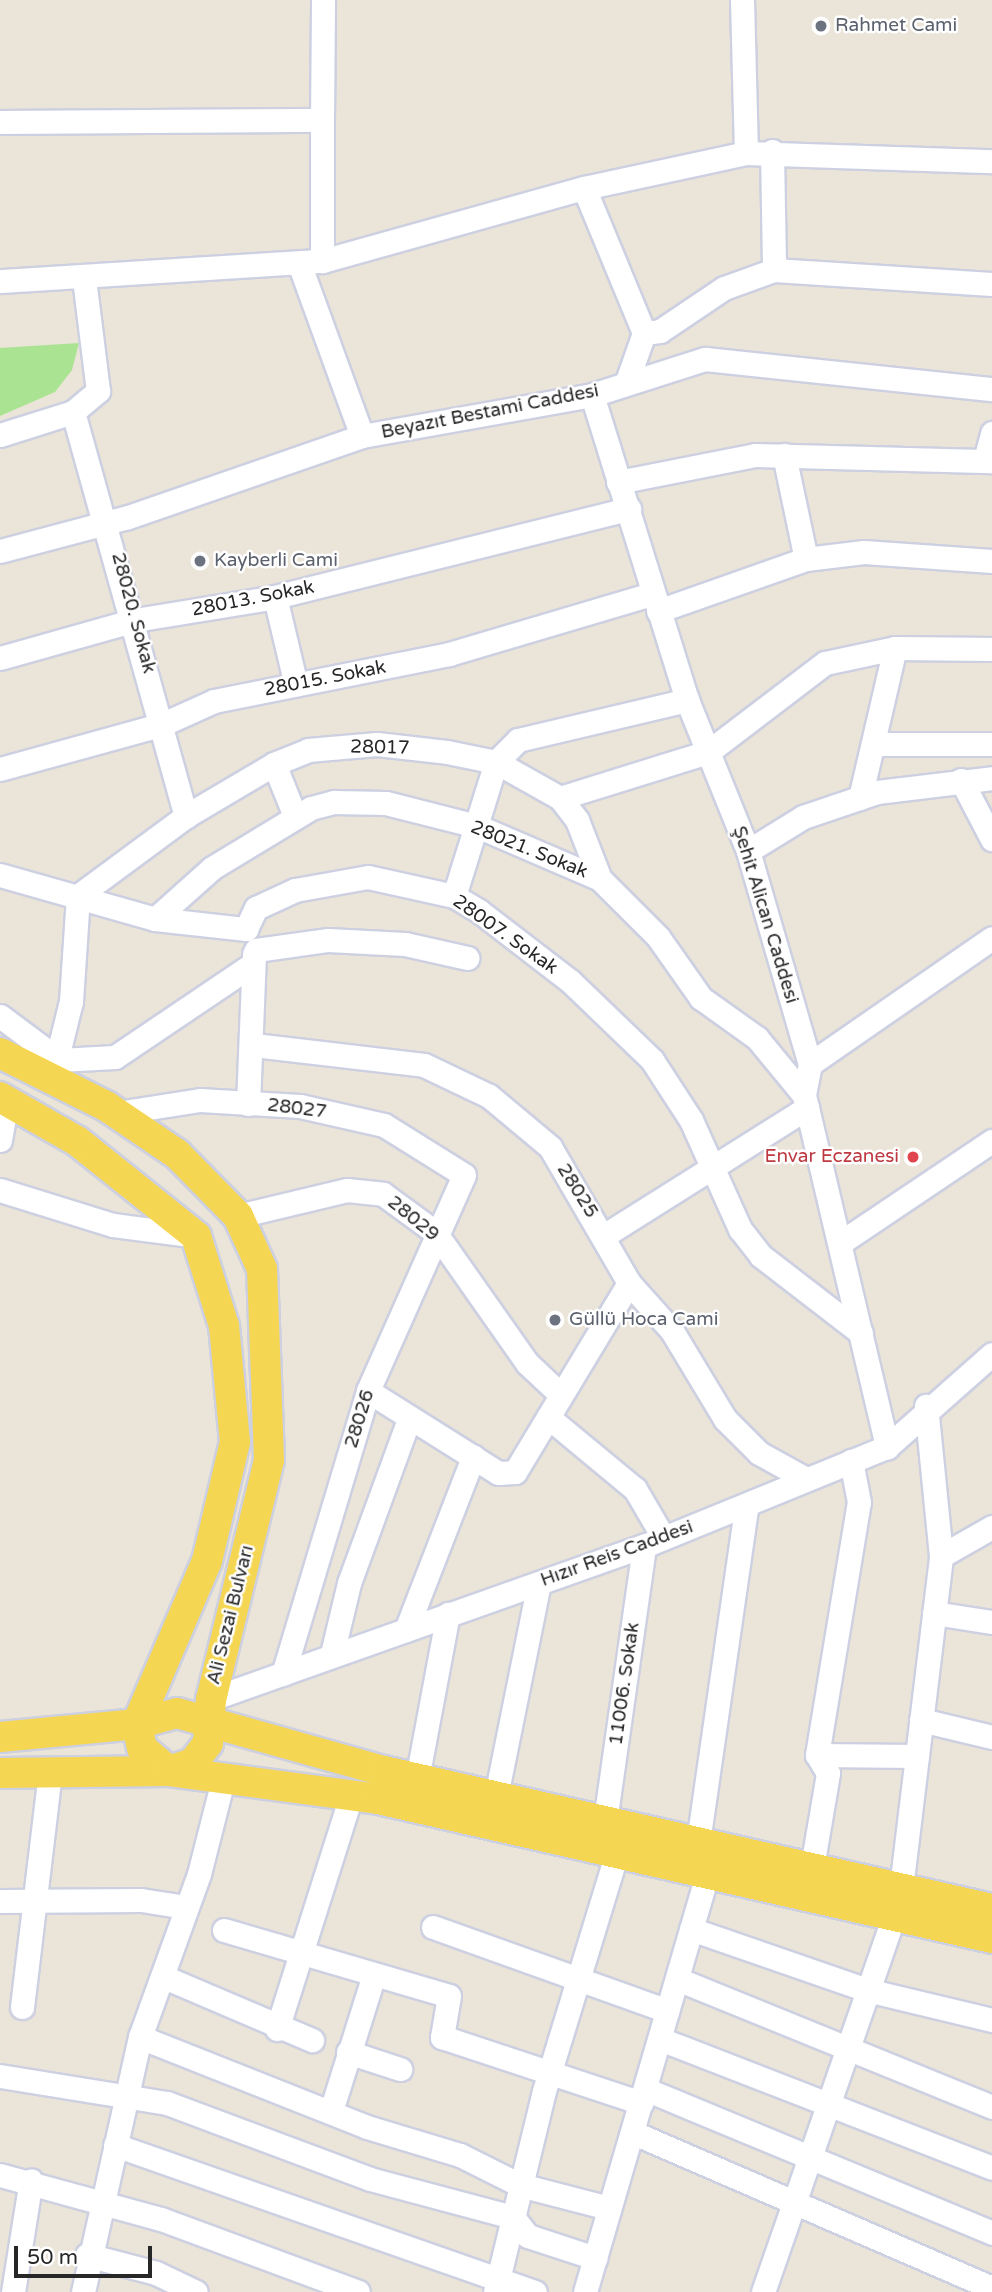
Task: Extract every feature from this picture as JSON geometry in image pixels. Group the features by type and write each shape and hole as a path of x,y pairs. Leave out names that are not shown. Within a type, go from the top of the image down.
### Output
{"main road":[{"name":"Ali Sezai Bulvarı","path":"0,1053 55,1069 177,1154 238,1216 262,1269 269,1460 212,1710 208,1743 193,1763 169,1771"},
{"path":"4,1098 78,1141 196,1236"},
{"name":"Ali Sezai Bulvarı","path":"136,1724 207,1561 235,1441 224,1326 196,1236"},
{"path":"0,1737 136,1724 177,1713 212,1710 417,1779 812,1867 992,1938"},
{"path":"136,1724 142,1748 169,1771"},
{"path":"0,1773 169,1771 351,1796 707,1875 897,1902 992,1908"}],"street":[{"path":"323,0 322,120 310,262 362,436"},
{"path":"742,0 746,152"},
{"path":"0,122 322,120"},
{"path":"772,151 775,270"},
{"path":"0,281 84,278 310,262 584,188 746,152 992,161"},
{"path":"584,188 644,333 626,384"},
{"path":"644,333 660,331 723,288 775,270 992,284"},
{"path":"0,435 73,412 98,391 84,278"},
{"name":"Beyazıt Bestami Caddesi","path":"0,551 107,521 362,436 592,395 705,359 992,389"},
{"name":"Şehit Alican Caddesi","path":"592,395 618,482 629,509 654,602 687,701 748,852 810,1064 805,1102 887,1447"},
{"name":"28020. Sokak","path":"73,412 135,620 186,816"},
{"path":"618,482 755,455 988,461 992,433"},
{"path":"784,455 806,559"},
{"name":"28013. Sokak","path":"0,658 135,620 275,597 629,509"},
{"name":"28015. Sokak","path":"0,769 163,724 214,701 449,654 654,602 806,559 864,552 992,561"},
{"path":"275,597 296,685"},
{"path":"860,798 877,744 895,648"},
{"path":"600,879 577,820 560,799 708,752 825,663 895,648 992,649"},
{"path":"454,896 496,762 519,740 687,701"},
{"name":"28017","path":"78,897 186,816 274,764 308,750 377,744 496,762 560,799"},
{"path":"877,744 992,744"},
{"path":"274,764 295,816"},
{"path":"748,852 803,817 860,798 961,780 992,778"},
{"path":"961,780 992,839"},
{"name":"28021. Sokak","path":"155,919 212,868 295,816 334,802 386,803 477,826 600,879 658,937 701,998 757,1038 805,1102"},
{"path":"0,875 155,919 246,929 253,958 254,1045 248,1104"},
{"name":"28007. Sokak","path":"246,929 256,908 328,880 368,877 454,896 617,1023 665,1080 712,1166 740,1230 761,1256 860,1333"},
{"path":"55,1069 78,897"},
{"path":"810,1064 992,937"},
{"path":"55,1069 115,1057 253,958 328,940 405,944 467,958"},
{"path":"0,1016 55,1069"},
{"name":"28025","path":"254,1045 424,1065 489,1096 550,1147 605,1235 629,1283 672,1331 725,1419 760,1452 806,1479"},
{"path":"0,1140 4,1098"},
{"name":"28027","path":"117,1113 200,1100 300,1105 384,1125 464,1175"},
{"path":"605,1235 805,1102"},
{"path":"840,1242 992,1141"},
{"name":"28026","path":"283,1674 368,1391 435,1232 464,1175"},
{"path":"0,1190 113,1225 196,1236"},
{"name":"28029","path":"238,1216 347,1190 383,1194 435,1232 527,1363 559,1393"},
{"path":"368,1391 498,1474 515,1472 559,1393 629,1283"},
{"name":"Hızır Reis Caddesi","path":"212,1710 283,1674 332,1654 653,1542 746,1507 806,1479 887,1447 926,1406 992,1354"},
{"path":"763,2292 789,2202 809,2154 897,1902 941,1556 926,1406"},
{"path":"548,1417 635,1489 653,1542"},
{"path":"332,1654 349,1583 409,1419"},
{"path":"406,1630 474,1457"},
{"path":"812,1867 828,1773 817,1755 859,1502 851,1461"},
{"path":"698,1842 746,1507"},
{"path":"941,1556 992,1527"},
{"name":"11006. Sokak","path":"605,1821 653,1542"},
{"path":"496,1796 539,1583"},
{"path":"934,1613 992,1622"},
{"path":"417,1779 448,1614"},
{"path":"921,1720 992,1737"},
{"path":"817,1755 917,1756"},
{"path":"22,2007 39,1902 50,1771"},
{"path":"83,2292 88,2255 106,2203 115,2145 132,2092 140,2037 164,1977 223,1780"},
{"path":"277,2029 351,1796"},
{"path":"496,2287 550,2071 616,1855"},
{"path":"585,2292 634,2133 707,1875"},
{"path":"0,1901 141,1900 186,1907"},
{"path":"433,1927 579,1976 667,2011"},
{"path":"223,1930 300,1952 373,1978 449,1996 442,2037 550,2071 643,2096 809,2154 992,2233"},
{"path":"691,1930 867,1990 992,2020"},
{"path":"164,1977 277,2029 312,2040"},
{"path":"331,2111 373,1978"},
{"path":"677,1979 848,2045 992,2107"},
{"path":"140,2037 331,2111 460,2155 520,2185 610,2208"},
{"path":"660,2039 992,2168"},
{"path":"348,2052 400,2068"},
{"path":"0,2076 132,2092 370,2179 513,2217 528,2236 595,2258"},
{"path":"634,2133 992,2288"},
{"path":"115,2145 496,2287 535,2292"},
{"path":"0,2175 31,2180 106,2203 358,2292"},
{"path":"13,2292 31,2180"},
{"path":"88,2255 156,2273 196,2292"}],"green space":[{"path":"79,343 72,370 55,392 0,416 0,348"}],"place":[{"name":"Rahmet Cami","path":"821,26"},
{"name":"Kayberli Cami","path":"200,561"},
{"name":"Envar Eczanesi","path":"913,1157"},
{"name":"Güllü Hoca Cami","path":"555,1320"}]}
